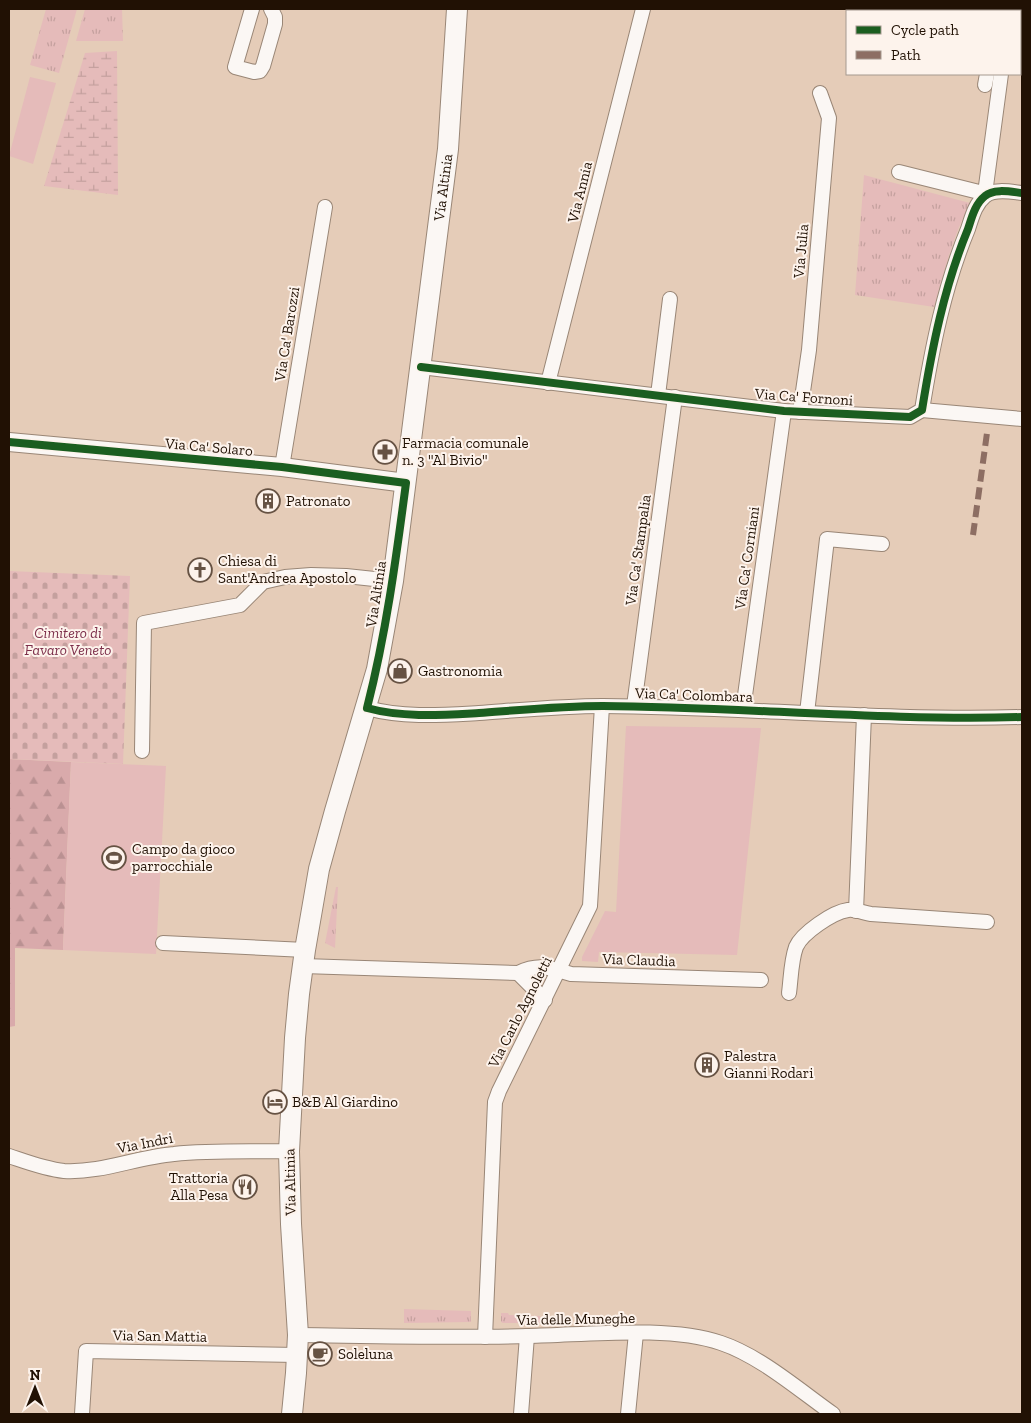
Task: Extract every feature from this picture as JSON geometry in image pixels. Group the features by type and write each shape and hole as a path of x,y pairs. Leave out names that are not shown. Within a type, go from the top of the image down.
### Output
{"main road":[{"name":"Via Altinia","path":"292,1414 298,1335 291,1224 289,1152 295,1038 304,958 321,861 334,811 377,669 393,581 448,156 456,10"}],"street":[{"path":"252,9 235,67 254,72 260,71 263,66 275,24 275,17 271,9"},
{"name":"Via Annia","path":"548,382 643,9"},
{"path":"922,410 930,356 941,309 955,263 976,206 987,194 986,186 1001,75"},
{"name":"Via Julia","path":"800,412 809,350 828,126 828,118 820,93"},
{"path":"899,172 987,194 1002,191 1022,193"},
{"name":"Via Ca' Barozzi","path":"282,467 325,207"},
{"path":"658,395 670,299"},
{"name":"Via Ca' Fornoni","path":"421,367 784,411 910,417 922,410 1022,419"},
{"name":"Via Ca' Stampalia","path":"634,706 675,398"},
{"name":"Via Ca' Corniani","path":"743,710 784,411"},
{"name":"Via Ca' Solaro","path":"9,442 282,467 406,483"},
{"path":"807,713 828,539 882,544"},
{"path":"142,751 144,623 240,605 262,582 285,577 311,575 346,576 393,581"},
{"name":"Via Carlo Agnoletti","path":"485,1337 495,1102 498,1091 590,906 602,706"},
{"name":"Via Ca' Colombara","path":"366,708 391,714 448,715 560,707 634,706 864,715 1022,718"},
{"path":"856,911 864,715"},
{"path":"789,993 794,954 802,938 809,930 849,910 871,914 987,922"},
{"path":"163,943 304,958"},
{"name":"Via Claudia","path":"304,958 518,973 530,967 548,967 571,974 761,980"},
{"path":"518,973 544,1000"},
{"name":"Via Indri","path":"9,1156 51,1169 66,1171 98,1168 188,1152 289,1152"},
{"path":"628,1414 636,1333"},
{"name":"Via delle Muneghe","path":"298,1335 485,1337 636,1333 682,1335 719,1342 737,1349 754,1358 832,1414"},
{"path":"521,1414 526,1336"},
{"name":"Via San Mattia","path":"82,1414 86,1351 297,1355"}],"green space":[{"path":"46,9 77,9 59,73 30,65"},
{"path":"85,9 122,9 123,41 76,41"},
{"path":"117,51 118,195 44,186 85,53"},
{"path":"30,77 56,83 33,164 9,156"},
{"path":"864,175 970,203 945,267 934,307 855,295"},
{"name":"Cimitero di Favaro Veneto","path":"9,571 130,576 123,764 9,759"},
{"path":"626,726 761,728 737,955 599,952 598,962 582,961 582,957 605,911 616,912"},
{"path":"9,759 71,762 63,950 15,948 15,1026 9,1027"},
{"name":"Campo da gioco parrocchiale","path":"71,762 166,766 156,954 63,950"},
{"path":"336,887 338,887 335,948 325,943"},
{"path":"404,1309 471,1311 471,1322 404,1323"},
{"path":"501,1313 540,1316 540,1323 503,1323 501,1322"}],"marked path":[{"path":"973,535 987,433"}],"cycle path":[{"path":"421,367 784,411 910,417 922,410 930,364 946,295 972,215 982,199 993,192 1022,193"},
{"path":"9,442 282,467 406,483 385,624 367,708 394,713 423,715 603,706 865,716 1022,717"}],"place":[{"name":"Farmacia comunale n. 3 \"Al Bivio\"","path":"385,452"},
{"name":"Patronato","path":"268,501"},
{"name":"Chiesa di Sant'Andrea Apostolo","path":"200,570"},
{"name":"Gastronomia","path":"400,671"},
{"name":"Campo da gioco parrocchiale","path":"114,858"},
{"name":"Palestra Gianni Rodari","path":"707,1065"},
{"name":"B&B Al Giardino","path":"275,1102"},
{"name":"Trattoria Alla Pesa","path":"245,1187"},
{"name":"Soleluna","path":"320,1354"}]}
